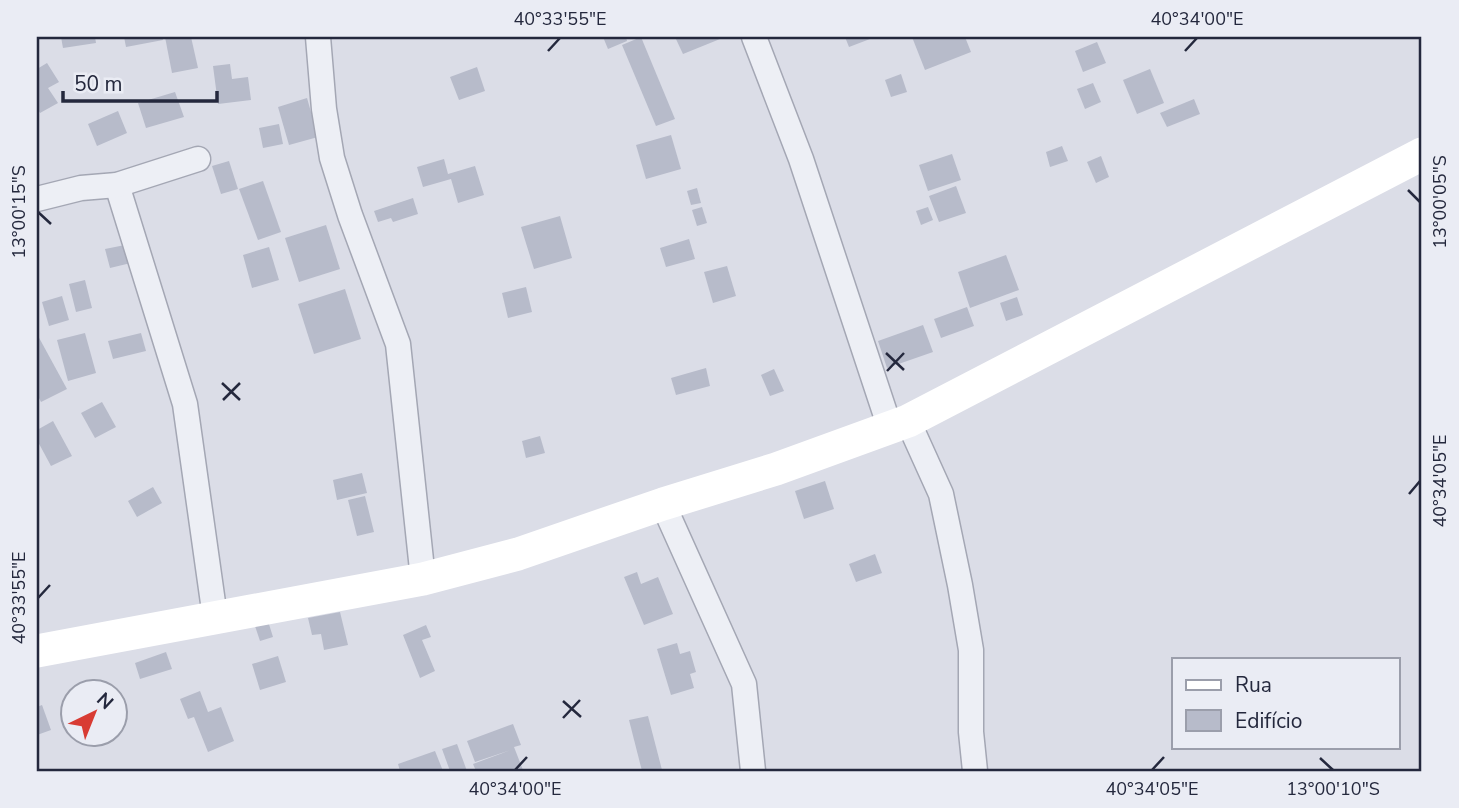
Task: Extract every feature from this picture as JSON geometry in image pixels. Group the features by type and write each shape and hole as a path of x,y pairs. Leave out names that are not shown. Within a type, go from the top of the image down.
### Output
{"street":[{"path":"318,37 324,109 332,158 398,344 423,579"},
{"path":"754,37 899,424 941,494 971,650 971,733 975,771"},
{"path":"37,651 423,579 518,554 663,504 776,469 899,424 1422,154"},
{"path":"37,199 81,188 117,185 198,159"},
{"path":"117,185 186,404 215,617"},
{"path":"663,504 744,684 753,771"}],"building":[{"path":"61,37 95,37 96,43 63,48"},
{"path":"124,37 162,37 163,40 126,47"},
{"path":"165,37 191,37 198,68 172,73"},
{"path":"603,37 626,37 627,41 608,49"},
{"path":"641,37 675,119 656,126 622,45"},
{"path":"675,37 725,37 683,54"},
{"path":"845,37 869,37 870,39 849,47"},
{"path":"912,37 965,37 971,52 925,70"},
{"path":"1097,42 1106,63 1083,72 1075,51"},
{"path":"47,63 59,82 48,88 58,103 40,113 37,108 37,69"},
{"path":"230,64 232,79 248,77 251,100 218,104 213,66"},
{"path":"477,67 485,91 459,100 450,77"},
{"path":"1150,69 1164,103 1137,114 1123,80"},
{"path":"901,74 907,92 891,97 885,80"},
{"path":"1093,83 1101,102 1085,109 1077,89"},
{"path":"175,92 184,117 146,128 138,103"},
{"path":"307,98 318,137 289,145 278,107"},
{"path":"1194,99 1200,114 1167,127 1160,113"},
{"path":"118,111 127,133 97,146 88,124"},
{"path":"279,124 283,144 263,148 259,128"},
{"path":"671,135 681,169 646,179 636,145"},
{"path":"1062,146 1068,161 1050,167 1046,152"},
{"path":"952,154 961,180 928,191 919,165"},
{"path":"1101,156 1109,177 1096,183 1087,162"},
{"path":"444,159 448,174 475,166 484,195 458,203 451,179 423,187 417,167"},
{"path":"229,161 238,189 221,194 212,166"},
{"path":"263,181 281,232 258,240 239,189"},
{"path":"956,186 966,213 939,222 929,196"},
{"path":"697,188 701,203 691,205 687,191"},
{"path":"413,198 418,214 393,222 391,218 378,222 374,211"},
{"path":"702,207 707,223 697,226 692,210"},
{"path":"928,207 933,220 921,225 916,211"},
{"path":"560,216 572,258 534,269 521,227"},
{"path":"326,225 340,269 299,282 285,238"},
{"path":"689,239 695,259 666,267 660,248"},
{"path":"130,244 135,262 110,268 105,249"},
{"path":"269,247 279,280 252,288 243,255"},
{"path":"1006,255 1019,290 970,308 958,272"},
{"path":"727,266 736,296 713,303 704,272"},
{"path":"85,280 92,308 76,312 69,284"},
{"path":"526,287 532,312 508,318 502,293"},
{"path":"345,289 361,339 314,354 298,304"},
{"path":"62,296 69,320 49,326 42,302"},
{"path":"1017,297 1023,315 1006,321 1000,303"},
{"path":"967,307 974,326 941,338 934,319"},
{"path":"923,325 933,352 887,368 878,341"},
{"path":"85,333 96,373 68,381 57,340"},
{"path":"141,333 146,351 113,359 108,341"},
{"path":"37,334 67,389 41,402 37,394"},
{"path":"706,368 710,386 676,395 671,378"},
{"path":"774,369 784,391 770,396 761,375"},
{"path":"102,402 116,427 95,438 81,413"},
{"path":"53,421 72,456 51,466 37,440 37,430"},
{"path":"540,436 545,453 526,458 522,441"},
{"path":"362,473 367,493 337,500 333,480"},
{"path":"825,481 834,509 804,519 795,491"},
{"path":"153,487 162,503 137,517 128,501"},
{"path":"365,496 374,532 357,536 348,500"},
{"path":"875,554 882,573 856,582 849,564"},
{"path":"637,572 641,584 658,577 673,614 644,625 624,577"},
{"path":"340,612 348,645 324,650 321,634 312,635 308,618"},
{"path":"268,621 273,637 260,641 255,626"},
{"path":"426,625 431,637 422,640 435,671 420,678 403,635"},
{"path":"677,643 680,654 690,651 696,672 690,674 694,688 671,695 657,649"},
{"path":"166,652 172,669 140,679 135,663"},
{"path":"278,656 286,682 260,690 252,664"},
{"path":"200,691 208,712 221,707 234,741 208,752 194,717 188,719 180,699"},
{"path":"42,705 51,730 37,735 37,707"},
{"path":"648,716 662,770 642,771 629,720"},
{"path":"513,724 521,745 514,747 523,770 476,771 473,764 511,750 475,762 467,741"},
{"path":"457,744 467,771 450,771 442,749"},
{"path":"435,751 443,771 400,771 398,764"}]}
